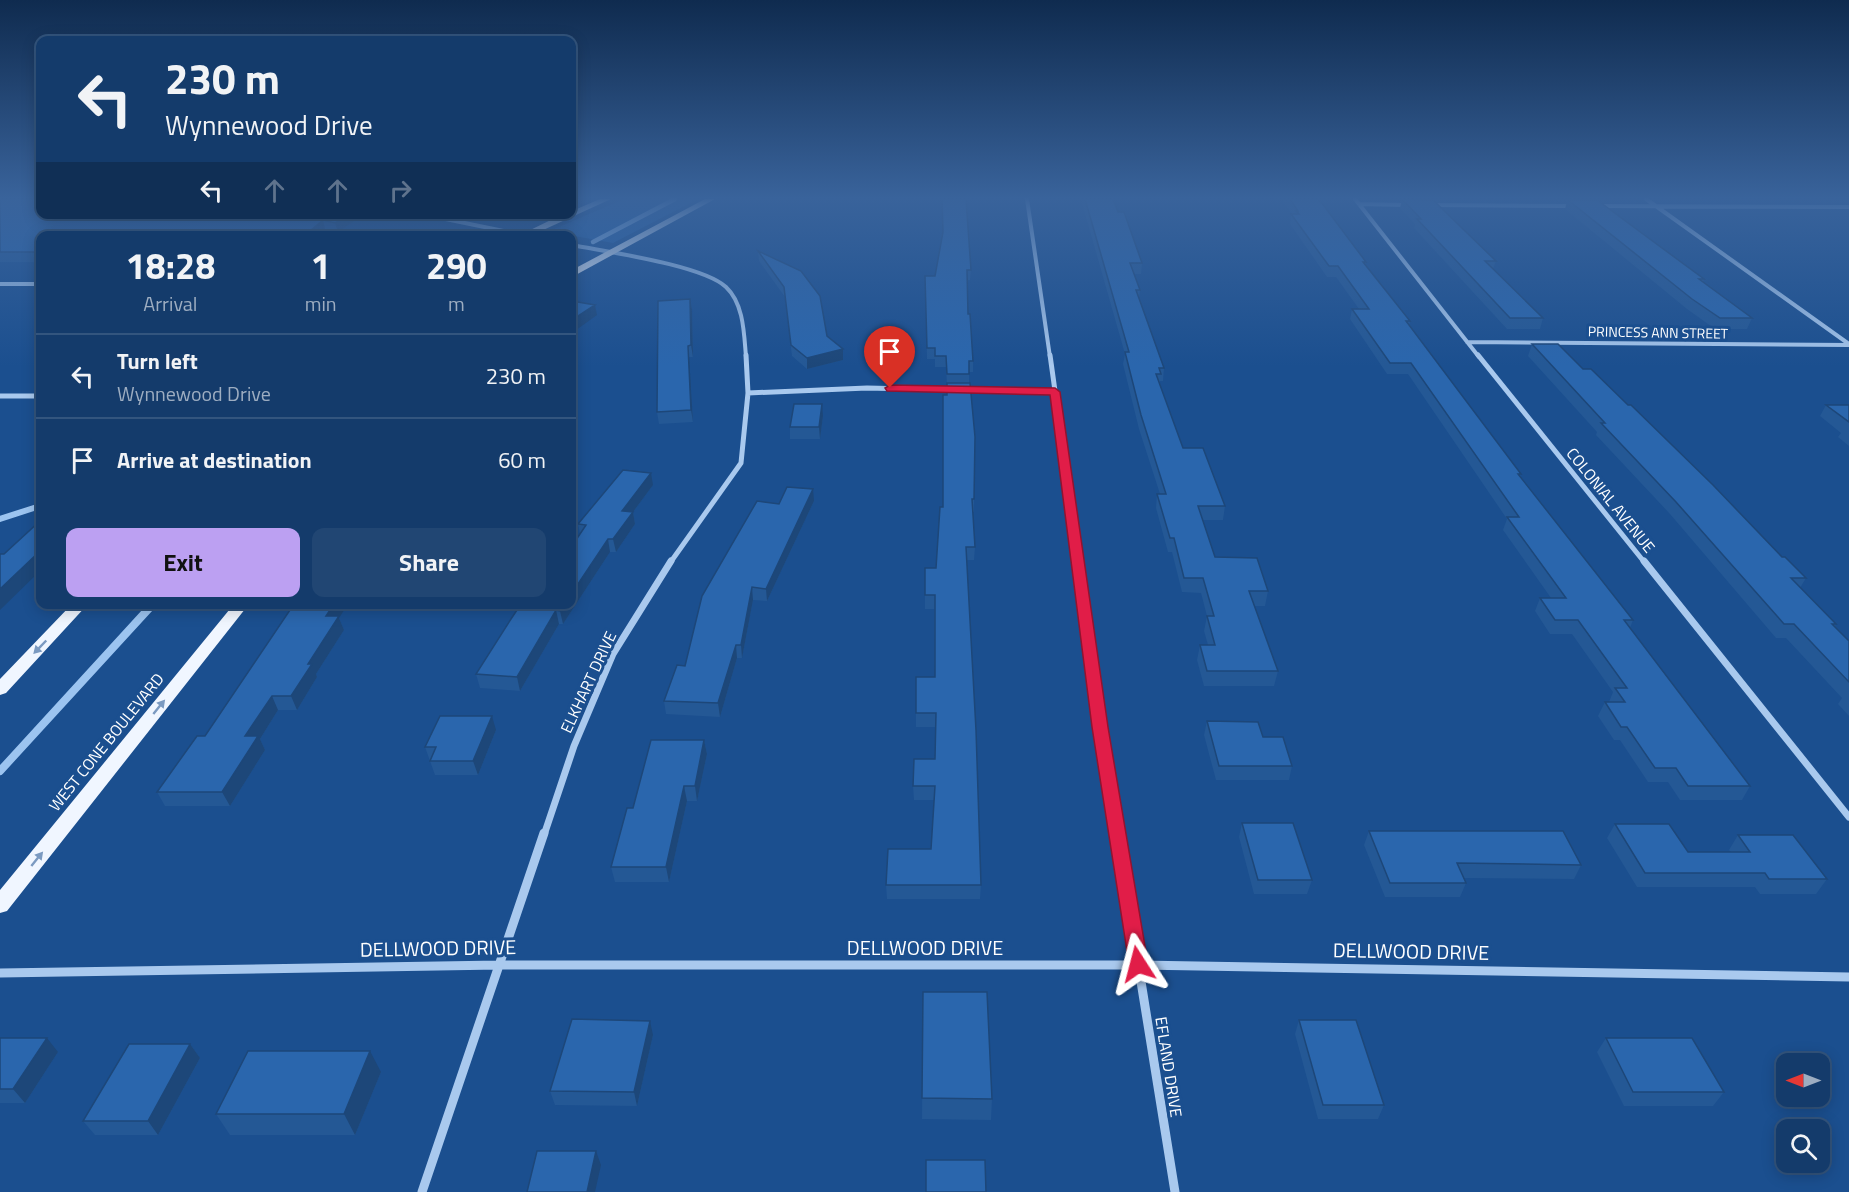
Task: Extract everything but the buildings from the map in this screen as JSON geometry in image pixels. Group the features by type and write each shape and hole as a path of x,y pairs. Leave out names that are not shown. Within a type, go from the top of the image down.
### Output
{"main road":[{"path":"576,272 607,255"},
{"path":"0,689 76,609"},
{"name":"WEST CONE BOULEVARD","path":"0,905 238,609"}],"street":[{"name":"ELKHART DRIVE","path":"422,1192 574,746 613,654 656,583 741,463 748,393 744,331 738,306 727,288 711,276 618,255"},
{"name":"EFLAND DRIVE","path":"1035,255 1100,727 1175,1192"},
{"name":"COLONIAL AVENUE","path":"1398,255 1849,817"},
{"path":"1724,255 1849,345"},
{"path":"0,284 36,284"},
{"name":"PRINCESS ANN STREET","path":"1467,342 1849,345"},
{"path":"748,393 867,388 1055,392"},
{"path":"0,396 36,396"},
{"name":"DELLWOOD DRIVE","path":"0,973 499,964 1138,964 1849,977"}],"waterway":[{"path":"0,519 36,507"},
{"path":"0,771 148,609"}],"route":[{"path":"890,388 1055,392 1100,727 1138,964"}]}
